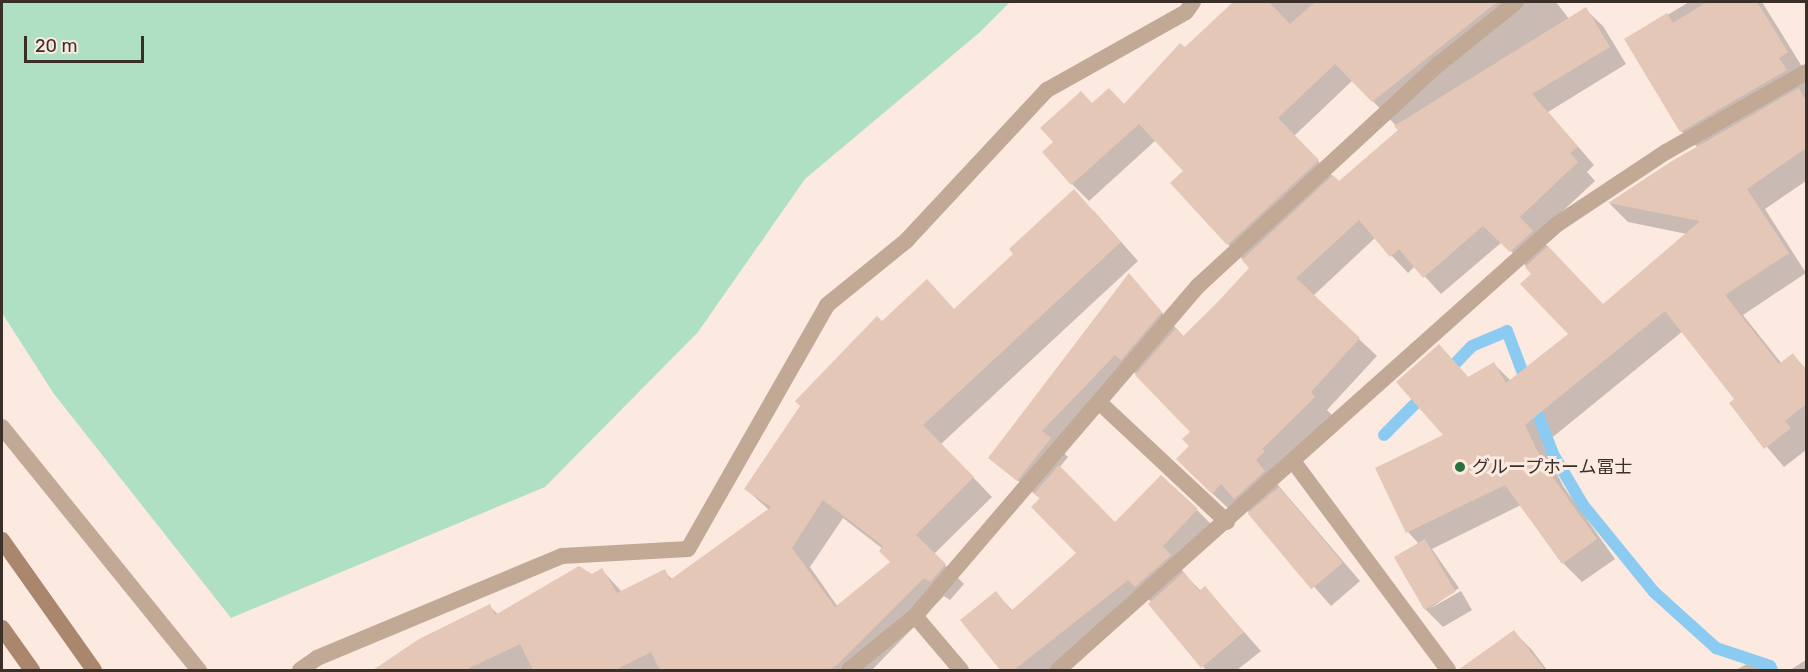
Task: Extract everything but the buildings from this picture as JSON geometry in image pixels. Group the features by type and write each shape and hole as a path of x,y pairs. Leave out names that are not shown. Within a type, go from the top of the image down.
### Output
{"main road":[{"path":"2,540 94,670"},
{"path":"2,628 32,670"}],"street":[{"path":"300,670 317,658 562,556 688,549 827,305 906,241 1047,90 1186,12 1193,2"},
{"path":"849,670 915,616 1198,286 1439,64 1516,2"},
{"path":"1058,670 1227,522 1556,225 1666,152 1806,72"},
{"path":"1100,403 1227,522"},
{"path":"2,428 200,670"},
{"path":"1293,461 1448,670"},
{"path":"915,616 961,670"}],"green space":[{"path":"2,2 1010,2 979,33 805,179 698,332 545,487 231,618 54,394 2,313"}],"waterway":[{"path":"1446,373 1472,346 1507,331 1527,384"},
{"path":"1384,435 1427,392"},
{"path":"1533,401 1553,454 1583,505 1654,592 1716,648 1770,666 1772,670"}],"place":[{"name":"グループホーム冨士","path":"1460,467"}]}
